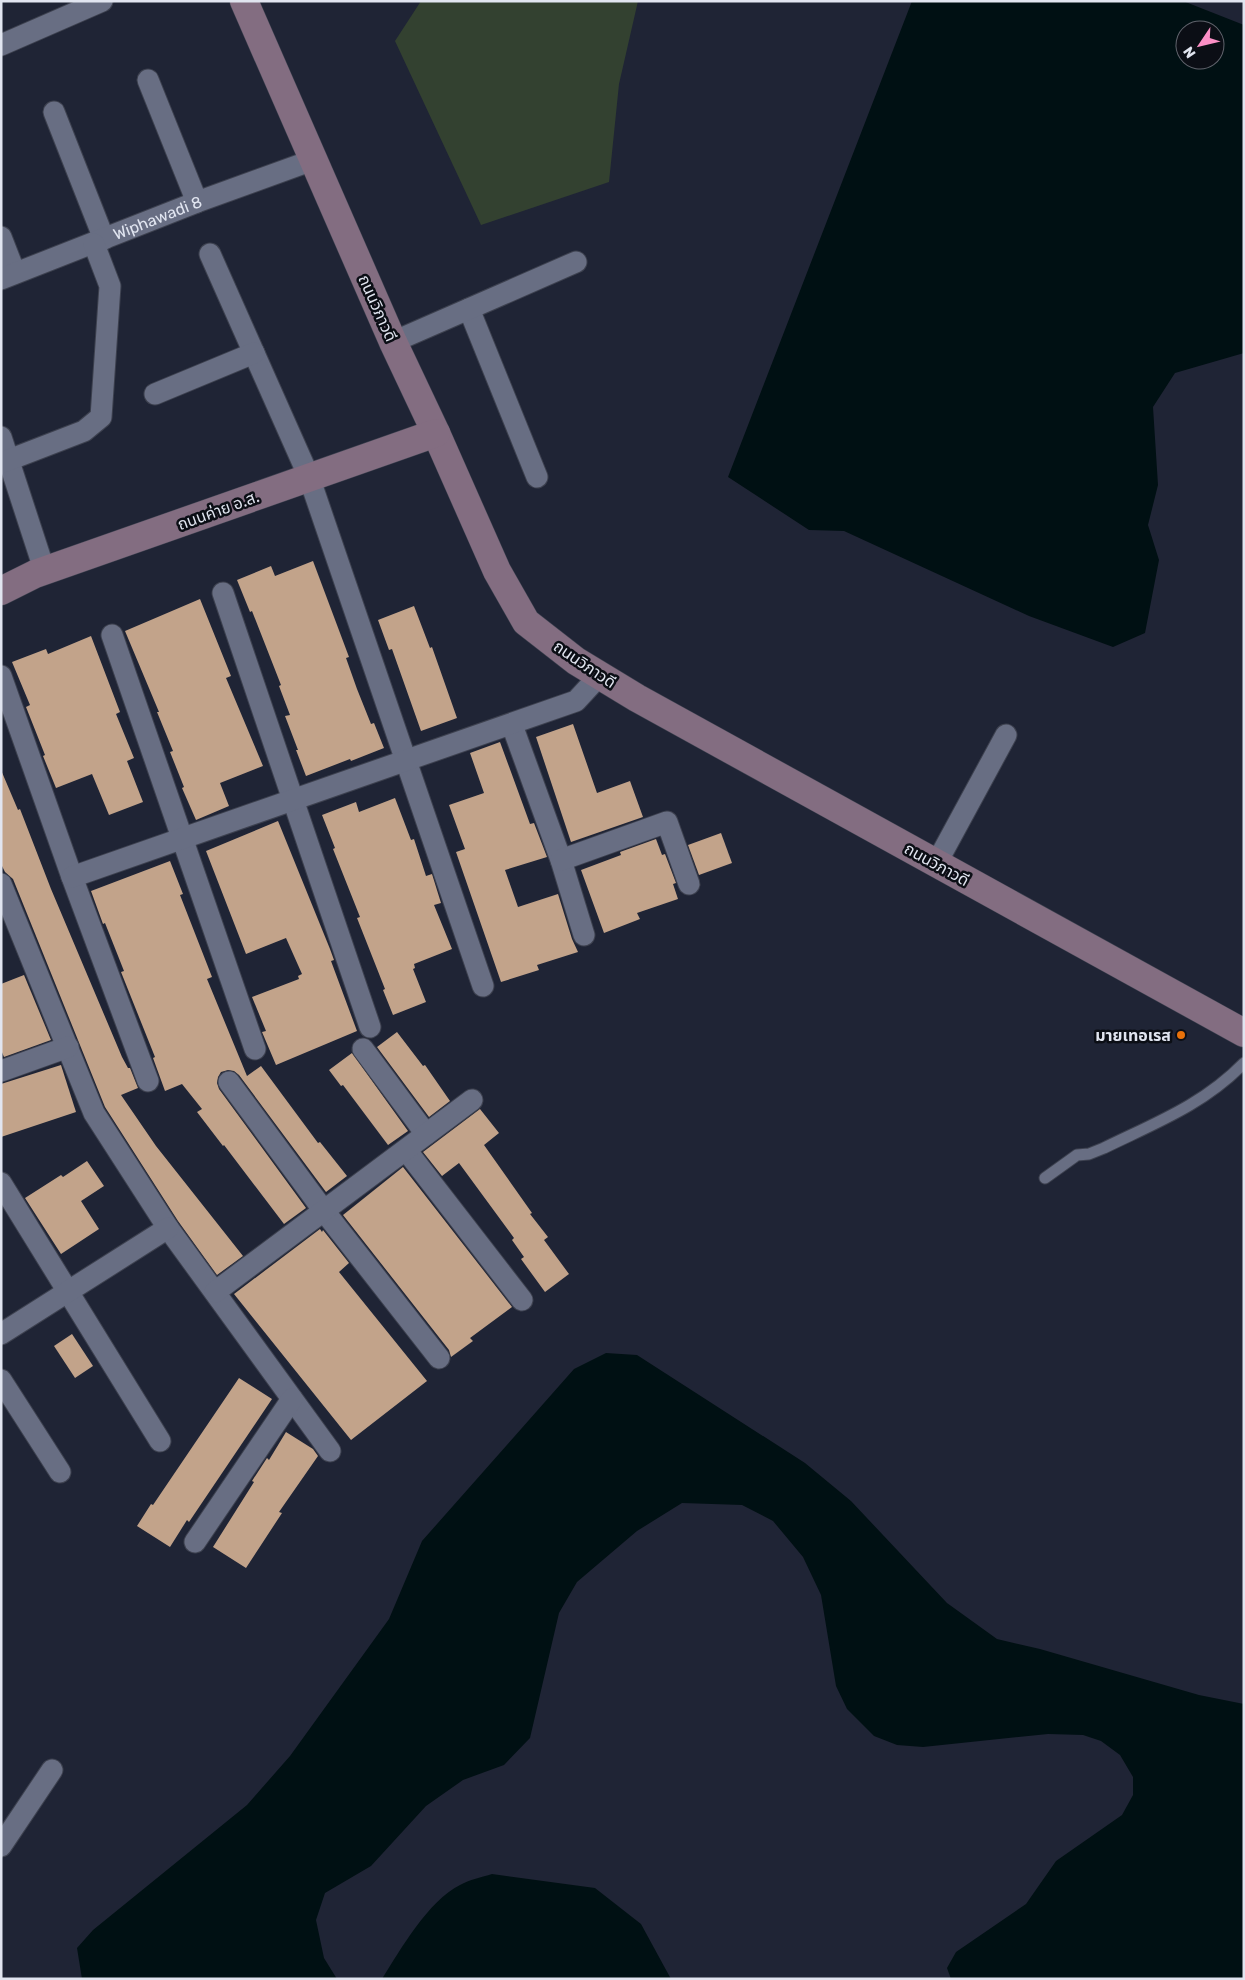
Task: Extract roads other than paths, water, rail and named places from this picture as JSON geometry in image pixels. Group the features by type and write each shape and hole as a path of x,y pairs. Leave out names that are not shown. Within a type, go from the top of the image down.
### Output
{"street":[{"path":"1,45 102,1"},
{"name":"ถนนวิภาวดี","path":"244,1 393,342 436,433 497,571 526,622 576,661 637,698 1244,1033"},
{"path":"148,80 197,202"},
{"path":"4,462 84,431 101,417 110,286 99,241 54,112"},
{"name":"Wiphawadi 8","path":"8,276 197,202 313,160"},
{"path":"1,237 8,276"},
{"path":"210,254 309,478 483,986"},
{"path":"393,342 576,262"},
{"path":"470,309 537,477"},
{"path":"155,394 254,352"},
{"name":"ถนนค่าย อ.ส.","path":"1,591 35,574 436,433"},
{"path":"1,437 4,462 45,572"},
{"path":"223,593 370,1027"},
{"path":"112,635 255,1049"},
{"path":"72,877 576,702 600,675"},
{"path":"1,676 72,877 148,1081"},
{"path":"512,725 561,860 584,934"},
{"path":"936,864 1006,735"},
{"path":"561,860 667,822 689,884"},
{"path":"3,893 94,1113 168,1228 330,1451"},
{"path":"1,1071 68,1047"},
{"path":"363,1049 426,1134"},
{"path":"229,1082 324,1211 439,1358"},
{"path":"216,1292 472,1100"},
{"path":"406,1150 522,1300"},
{"path":"1,1183 160,1441"},
{"path":"1,1334 168,1228"},
{"path":"1,1380 60,1472"},
{"path":"195,1542 292,1399"},
{"path":"1,1846 52,1770"}],"lane":[{"path":"1046,1178 1077,1155 1089,1154 1104,1148 1190,1106 1220,1086 1244,1064"}],"place":[{"name":"มายเทอเรส","path":"1181,1035"}]}
